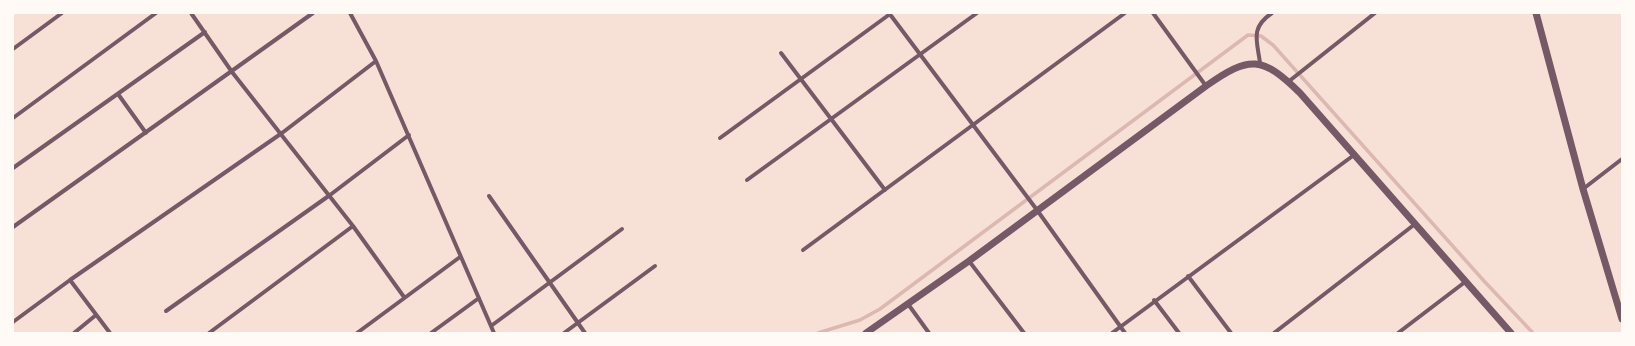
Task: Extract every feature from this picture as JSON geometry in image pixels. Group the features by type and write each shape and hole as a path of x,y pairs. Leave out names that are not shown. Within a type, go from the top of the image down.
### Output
{"street":[{"path":"13,49 62,13"},
{"path":"13,118 156,13"},
{"path":"191,13 232,72 330,195 404,298"},
{"path":"13,227 313,13"},
{"path":"350,13 376,61 494,333"},
{"path":"720,138 890,13 1037,210 1125,333"},
{"path":"748,180 977,13"},
{"path":"803,250 1125,13"},
{"path":"1153,13 1206,86"},
{"path":"1260,63 1256,31 1260,23 1272,13"},
{"path":"1288,82 1375,13"},
{"path":"1536,13 1582,189 1622,319"},
{"path":"13,168 205,32"},
{"path":"781,52 885,190"},
{"path":"13,322 70,280 282,133 376,61"},
{"path":"866,333 969,262 1037,210 1206,86 1237,66 1247,63 1260,63 1274,71 1288,82 1511,333"},
{"path":"118,94 146,133"},
{"path":"166,311 330,195 409,135"},
{"path":"1112,333 1154,300 1354,155"},
{"path":"1582,189 1622,160"},
{"path":"488,196 585,333"},
{"path":"1274,333 1415,224"},
{"path":"209,333 353,226"},
{"path":"491,326 622,229"},
{"path":"357,333 460,257"},
{"path":"969,262 1024,333"},
{"path":"564,333 655,266"},
{"path":"1188,276 1231,333"},
{"path":"70,280 110,333"},
{"path":"1398,333 1465,282"},
{"path":"431,333 479,298"},
{"path":"1154,300 1179,333"},
{"path":"908,304 929,333"},
{"path":"74,333 96,315"}],"waterway":[{"path":"818,333 860,320 880,309 1248,35 1261,36 1273,45 1484,281 1533,333"}]}
